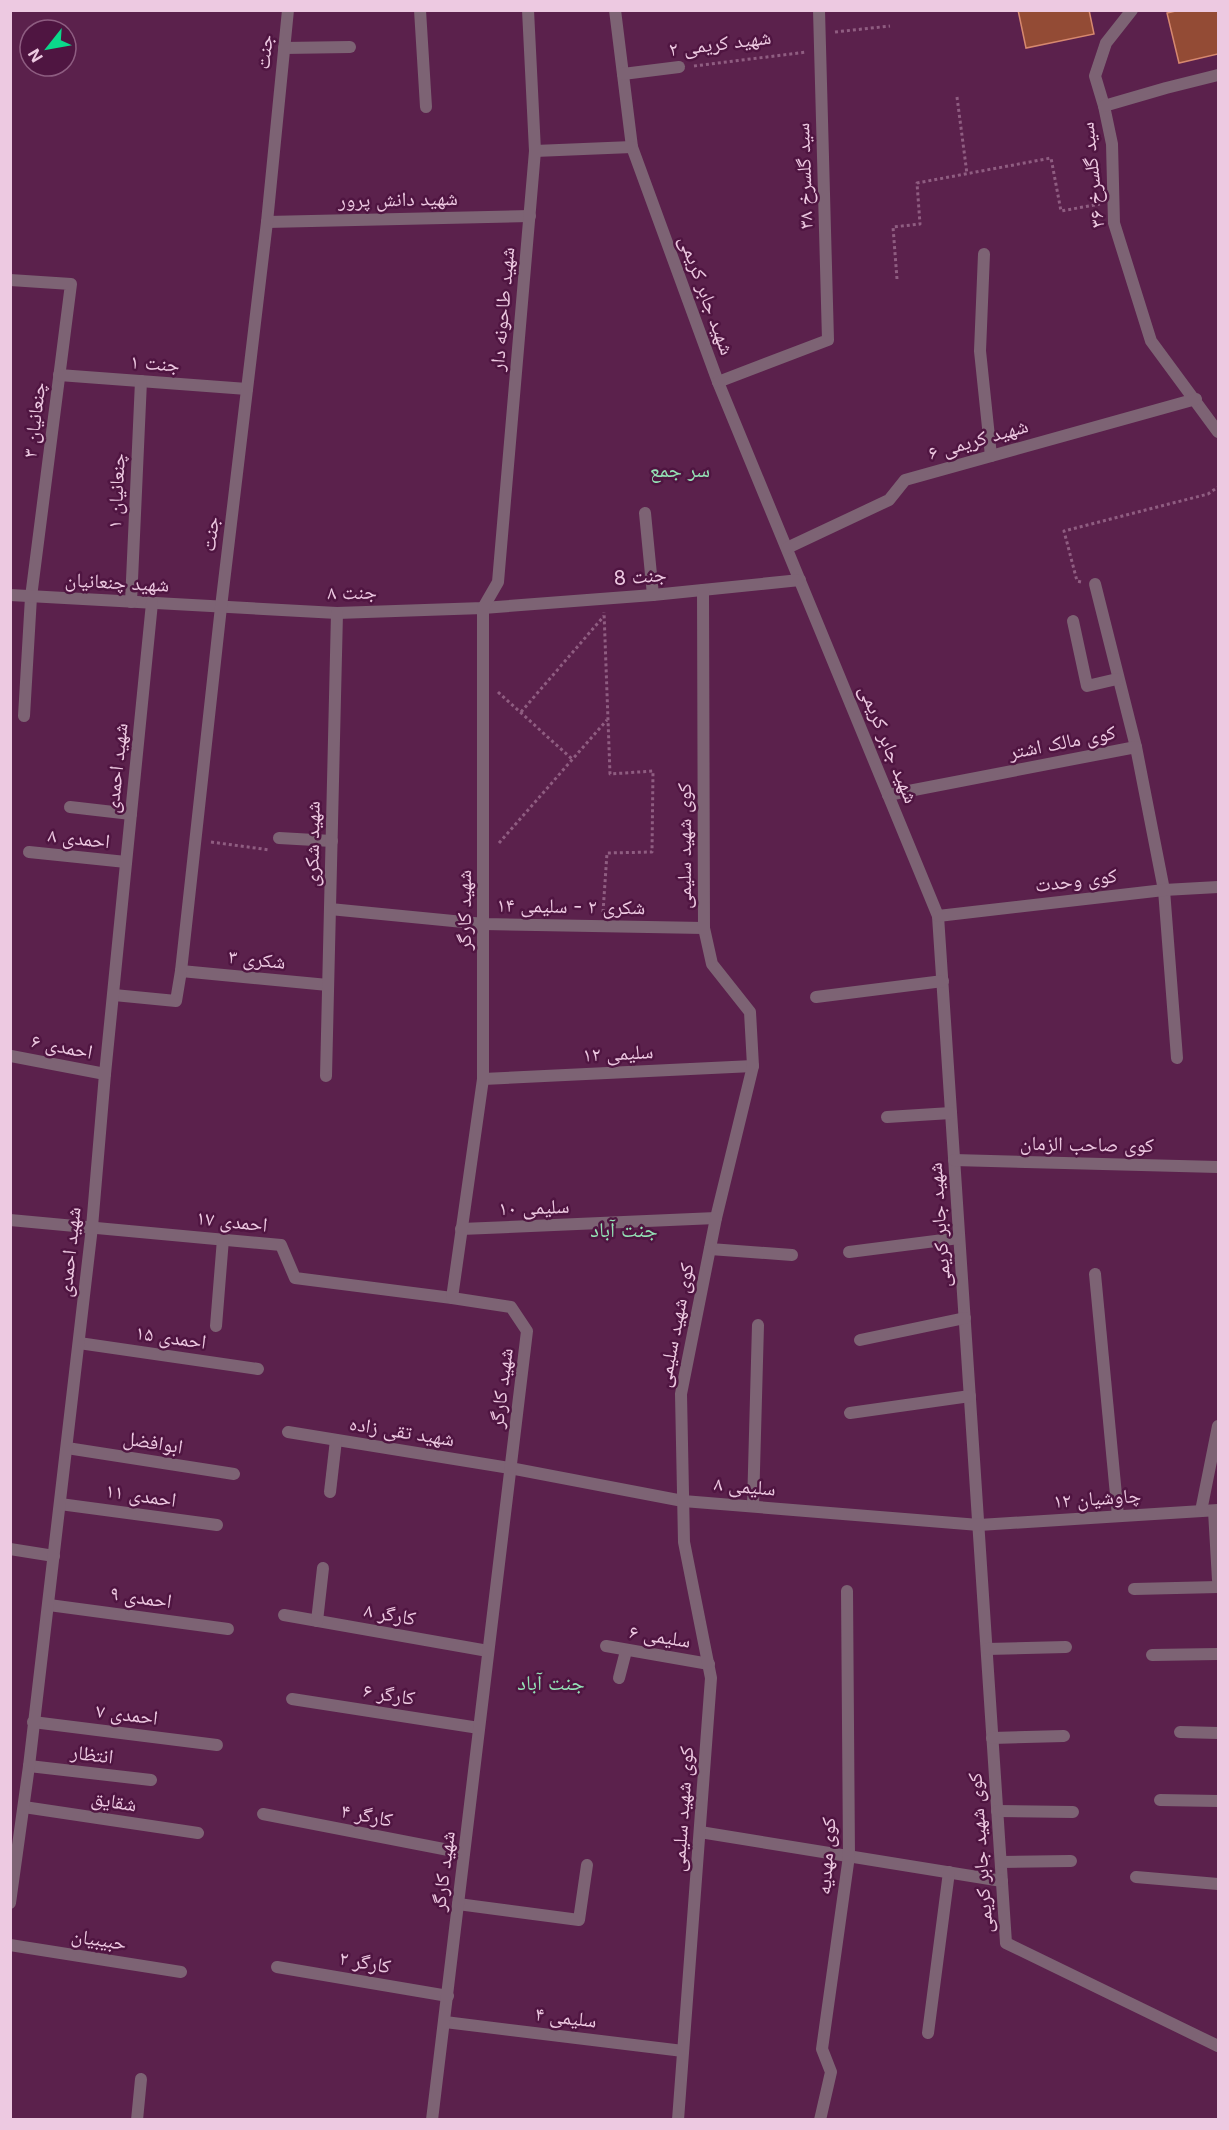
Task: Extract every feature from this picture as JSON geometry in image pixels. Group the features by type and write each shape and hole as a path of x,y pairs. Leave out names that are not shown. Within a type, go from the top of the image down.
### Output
{"street":[{"name":"جنت","path":"114,995 176,1001 267,222 288,10"},
{"path":"420,10 426,107"},
{"name":"شهيد طاحونه دار","path":"483,608 498,582 536,151 528,10"},
{"name":"شهید جابر کریمی","path":"615,10 632,147 718,382 938,916 979,1525"},
{"name":"سید گلسرخ ۳۸","path":"718,382 828,340 819,10"},
{"name":"سید گلسرخ ۳۶","path":"1132,10 1106,43 1095,76 1112,144 1113,223 1151,341 1196,399 1218,432"},
{"path":"284,48 351,47"},
{"name":"شهید کریمی ۲","path":"623,74 679,68"},
{"path":"1104,106 1218,75"},
{"path":"536,151 632,147"},
{"name":"شهید دانش پرور","path":"267,222 530,216"},
{"path":"984,254 980,351 991,456"},
{"name":"چنعانیان ۳","path":"10,280 70,284 32,597 24,716"},
{"name":"جنت ۱","path":"59,375 247,389"},
{"name":"چنعانیان ۱","path":"131,602 141,381"},
{"name":"شهید کریمی ۶","path":"787,548 889,500 905,480 1196,399"},
{"path":"645,513 653,595"},
{"name":"جنت 8","path":"483,608 653,595 800,580"},
{"path":"1095,584 1117,679 1136,747"},
{"name":"کوی شهید سلیمی","path":"678,2120 711,1677 684,1542 681,1394 716,1218 753,1066 750,1012 712,964 704,928 703,590"},
{"name":"شهید چنعانیان","path":"10,596 221,607"},
{"name":"شهید احمدی","path":"10,1903 49,1605 92,1227 152,603"},
{"name":"جنت ۸","path":"221,607 337,613 483,608"},
{"name":"شهید کارگر","path":"432,2120 527,1331 511,1306 452,1298 483,1079 483,608"},
{"name":"شهید شکری","path":"326,1076 337,613"},
{"path":"1073,621 1087,686 1117,679"},
{"name":"کوی مالک اشتر","path":"888,795 1136,747 1164,890 1178,1058"},
{"path":"70,807 130,814"},
{"path":"279,838 332,841"},
{"name":"احمدی ۸","path":"29,852 126,862"},
{"name":"کوی وحدت","path":"938,916 1164,890 1218,887"},
{"name":"شکری ۲ - سلیمی ۱۴","path":"330,909 484,924 704,928"},
{"name":"شکری ۳","path":"181,971 328,986"},
{"path":"816,997 943,981"},
{"name":"احمدی ۶","path":"11,1056 105,1074"},
{"name":"سلیمی ۱۲","path":"483,1079 753,1066"},
{"path":"887,1117 951,1113"},
{"name":"کوی صاحب الزمان","path":"954,1160 1218,1167"},
{"name":"سلیمی ۱۰","path":"461,1229 716,1218"},
{"name":"احمدی ۱۷","path":"10,1220 281,1245 295,1278 452,1298"},
{"path":"849,1252 960,1238"},
{"path":"216,1326 223,1239"},
{"path":"710,1249 792,1255"},
{"path":"1095,1274 1118,1516"},
{"path":"860,1340 965,1318"},
{"path":"753,1506 758,1325"},
{"name":"احمدی ۱۵","path":"79,1343 258,1369"},
{"path":"850,1413 970,1396"},
{"path":"1218,1426 1211,1511 1218,1580"},
{"name":"شهید تقی زاده","path":"288,1432 510,1468"},
{"path":"330,1492 336,1440"},
{"name":"ابوافضل","path":"67,1448 234,1474"},
{"name":"سلیمی ۸","path":"510,1468 683,1501 979,1525"},
{"name":"احمدی ۱۱","path":"60,1504 218,1525"},
{"name":"چاوشیان ۱۲","path":"979,1525 1211,1511"},
{"name":"کوی شهید جابر کریمی","path":"979,1525 1006,1943 1218,2046"},
{"path":"10,1550 54,1556"},
{"path":"317,1622 323,1568"},
{"path":"1134,1589 1218,1587"},
{"name":"کوی مهدیه","path":"820,2120 831,2072 822,2049 849,1856 847,1591"},
{"name":"احمدی ۹","path":"49,1605 228,1629"},
{"name":"کارگر ۸","path":"284,1615 488,1651"},
{"name":"سلیمی ۶","path":"606,1646 709,1664"},
{"path":"987,1649 1066,1647"},
{"path":"619,1678 626,1651"},
{"path":"1152,1655 1218,1654"},
{"name":"کارگر ۶","path":"292,1699 479,1728"},
{"name":"احمدی ۷","path":"33,1722 217,1745"},
{"path":"1180,1732 1218,1733"},
{"path":"993,1738 1064,1736"},
{"name":"انتظار","path":"29,1766 151,1780"},
{"path":"1161,1800 1218,1801"},
{"name":"شقایق","path":"24,1807 198,1833"},
{"path":"997,1811 1072,1812"},
{"name":"کارگر ۴","path":"263,1814 464,1853"},
{"path":"700,1832 1002,1881"},
{"path":"1001,1862 1071,1861"},
{"path":"459,1904 579,1920 587,1865"},
{"path":"928,2033 949,1872"},
{"path":"1136,1877 1218,1884"},
{"name":"حبیبیان","path":"10,1945 181,1972"},
{"name":"کارگر ۲","path":"277,1967 448,1996"},
{"name":"سلیمی ۴","path":"445,2022 683,2051"},
{"path":"137,2120 141,2079"}],"path":[{"path":"820,33 890,26"},
{"name":"شهید کریمی ۲","path":"679,68 820,51"},
{"path":"957,97 967,174"},
{"path":"897,279 893,227 920,224 916,183 1051,158 1061,211 1113,201"},
{"path":"1095,584 1077,581 1064,531 1208,494 1218,487"},
{"path":"603,926 607,853 652,852 653,771 610,774 604,598"},
{"path":"521,712 604,615"},
{"path":"484,678 572,759"},
{"path":"484,860 607,720"},
{"path":"196,840 278,851 279,838"}],"building":[{"path":"1018,10 1089,10 1094,34 1026,48"},
{"path":"1180,10 1218,10 1218,54 1179,63 1167,13"}],"district":[{"name":"سر جمع","path":"680,469"},
{"name":"جنت آباد","path":"624,1229"},
{"name":"جنت آباد","path":"551,1682"}]}
